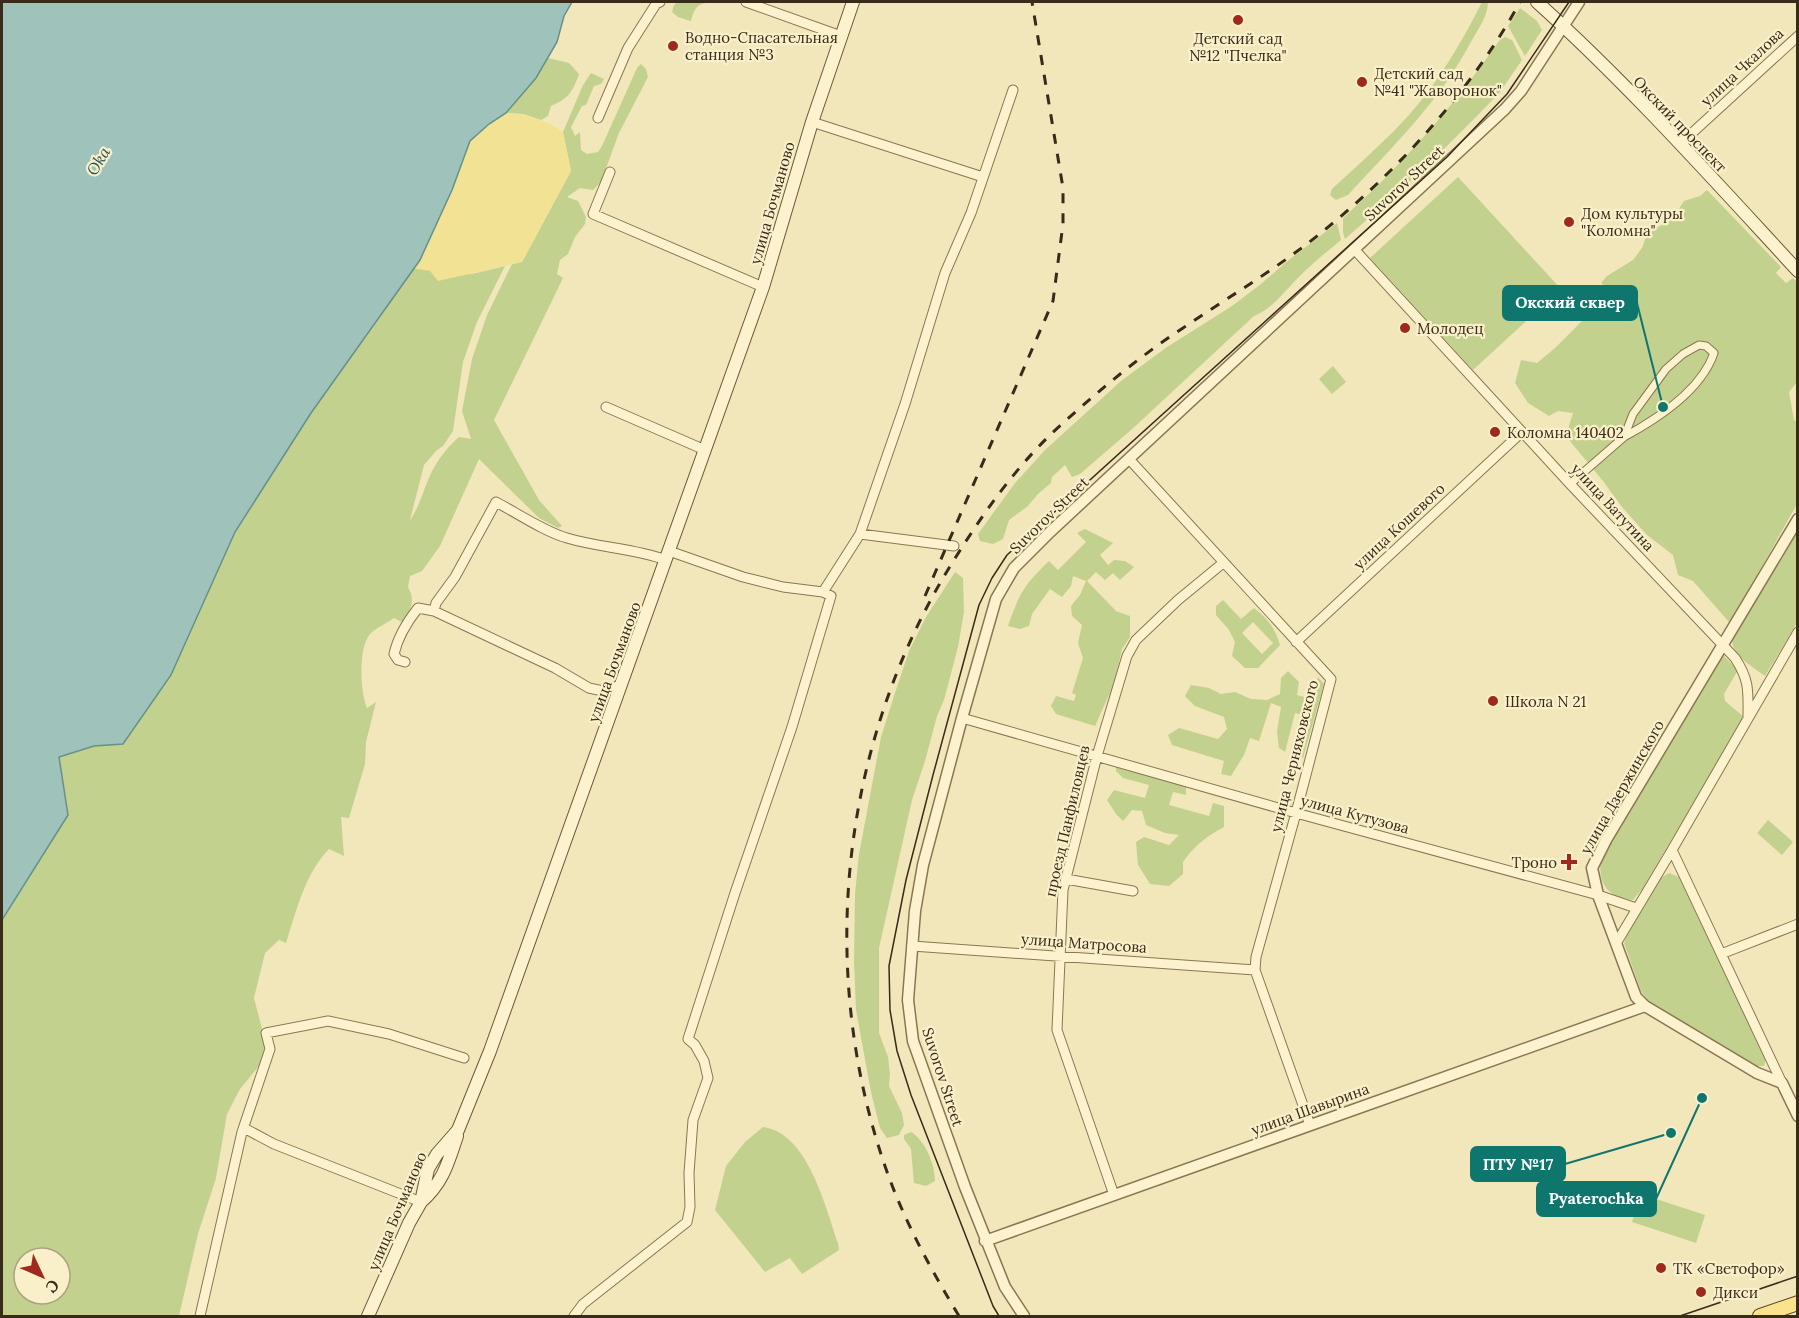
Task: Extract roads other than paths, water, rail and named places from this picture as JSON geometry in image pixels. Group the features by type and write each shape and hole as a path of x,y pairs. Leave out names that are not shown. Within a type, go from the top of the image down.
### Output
{"main road":[{"name":"улица Бочманово","path":"368,1317 409,1223 421,1202 439,1183 450,1158 458,1130 534,932 763,287 812,122 853,2"},
{"name":"Окский проспект","path":"1537,2 1564,26 1680,144 1797,271"},
{"path":"1760,1317 1797,1304"}],"street":[{"path":"598,118 628,48 656,3 660,2"},
{"path":"746,2 841,36"},
{"name":"Suvorov Street","path":"1024,1317 1005,1287 985,1241 940,1121 913,1041 908,1000 915,911 923,865 996,599 1014,568 1505,109 1521,91 1579,2"},
{"name":"улица Чкалова","path":"1680,144 1797,36"},
{"path":"823,592 860,534 905,404 945,273 971,213 1013,90"},
{"path":"812,122 983,177"},
{"path":"610,172 593,214 763,287"},
{"name":"улица Ватутина","path":"1354,249 1570,484 1735,658 1748,683 1749,718"},
{"path":"1570,484 1624,437 1665,412 1697,381 1710,364 1714,353 1706,346 1699,345 1666,369 1632,414 1624,437"},
{"path":"606,407 705,450"},
{"name":"улица Кошевого","path":"1296,642 1522,432"},
{"name":"улица Черняховского","path":"1129,459 1331,679 1254,970"},
{"path":"434,611 436,603 455,577 496,502 563,538 668,556 783,587 823,592 831,596 796,716 688,1039 695,1045 704,1061 708,1078 693,1120 689,1173 690,1208 687,1222 583,1304 574,1317"},
{"name":"улица Дзержинского","path":"1782,1083 1757,1073 1645,1006 1636,997 1598,895 1592,868 1606,840 1797,519"},
{"path":"860,534 954,546"},
{"name":"проезд Панфиловцев","path":"1114,1195 1057,1030 1061,904 1096,756 1127,656 1136,640 1178,600 1224,562"},
{"path":"405,662 398,660 394,654 396,645 407,621 418,608 434,611 555,668 589,688 603,691 621,685"},
{"path":"1617,942 1797,632"},
{"name":"улица Кутузова","path":"962,718 1296,813 1598,895 1636,908"},
{"path":"1672,850 1797,1116"},
{"path":"1066,879 1133,891"},
{"path":"1721,954 1797,924"},
{"name":"улица Матросова","path":"912,946 1254,970"},
{"path":"1254,970 1310,1125"},
{"name":"улица Шавырина","path":"985,1241 1645,1006"},
{"path":"200,1317 244,1128 270,1049 267,1033 328,1021 389,1034 464,1058"},
{"path":"244,1128 274,1144 421,1202"}],"water":[{"name":"Oka","path":"2,2 572,2 564,16 557,42 536,78 506,113 470,141 452,190 420,260 311,413 235,532 171,675 123,744 94,746 59,757 68,815 2,920"}],"tram line":[{"path":"999,1316 993,1306 911,1095 897,1051 890,1010 889,966 906,880 979,605 992,578 1007,555 1447,157 1507,94 1569,2"},
{"path":"1680,1316 1798,1276"}],"railway":[{"path":"925,596 1053,301 1063,224 1063,188 1032,2"},
{"path":"959,1316 922,1250 890,1180 867,1104 852,1026 847,946 850,867 862,789 883,712 912,638 949,568 974,529 1015,473 1046,439 1136,361 1271,270 1351,208 1406,155 1457,96 1480,66 1520,2"}],"place":[{"name":"Детский сад №12 \"Пчелка\"","path":"1238,20"},
{"name":"Водно-Спасательная станция №3","path":"673,46"},
{"name":"Детский сад №41 \"Жаворонок\"","path":"1362,82"},
{"name":"Дом культуры \"Коломна\"","path":"1569,222"},
{"name":"Молодец","path":"1405,328"},
{"name":"Окский сквер","path":"1663,407"},
{"name":"Коломна 140402","path":"1495,432"},
{"name":"Школа N 21","path":"1493,701"},
{"name":"Троно","path":"1569,862"},
{"name":"Pyaterochka","path":"1702,1098"},
{"name":"ПТУ №17","path":"1671,1133"},
{"name":"ТК «Светофор»","path":"1661,1268"},
{"name":"Дикси","path":"1701,1292"}]}
